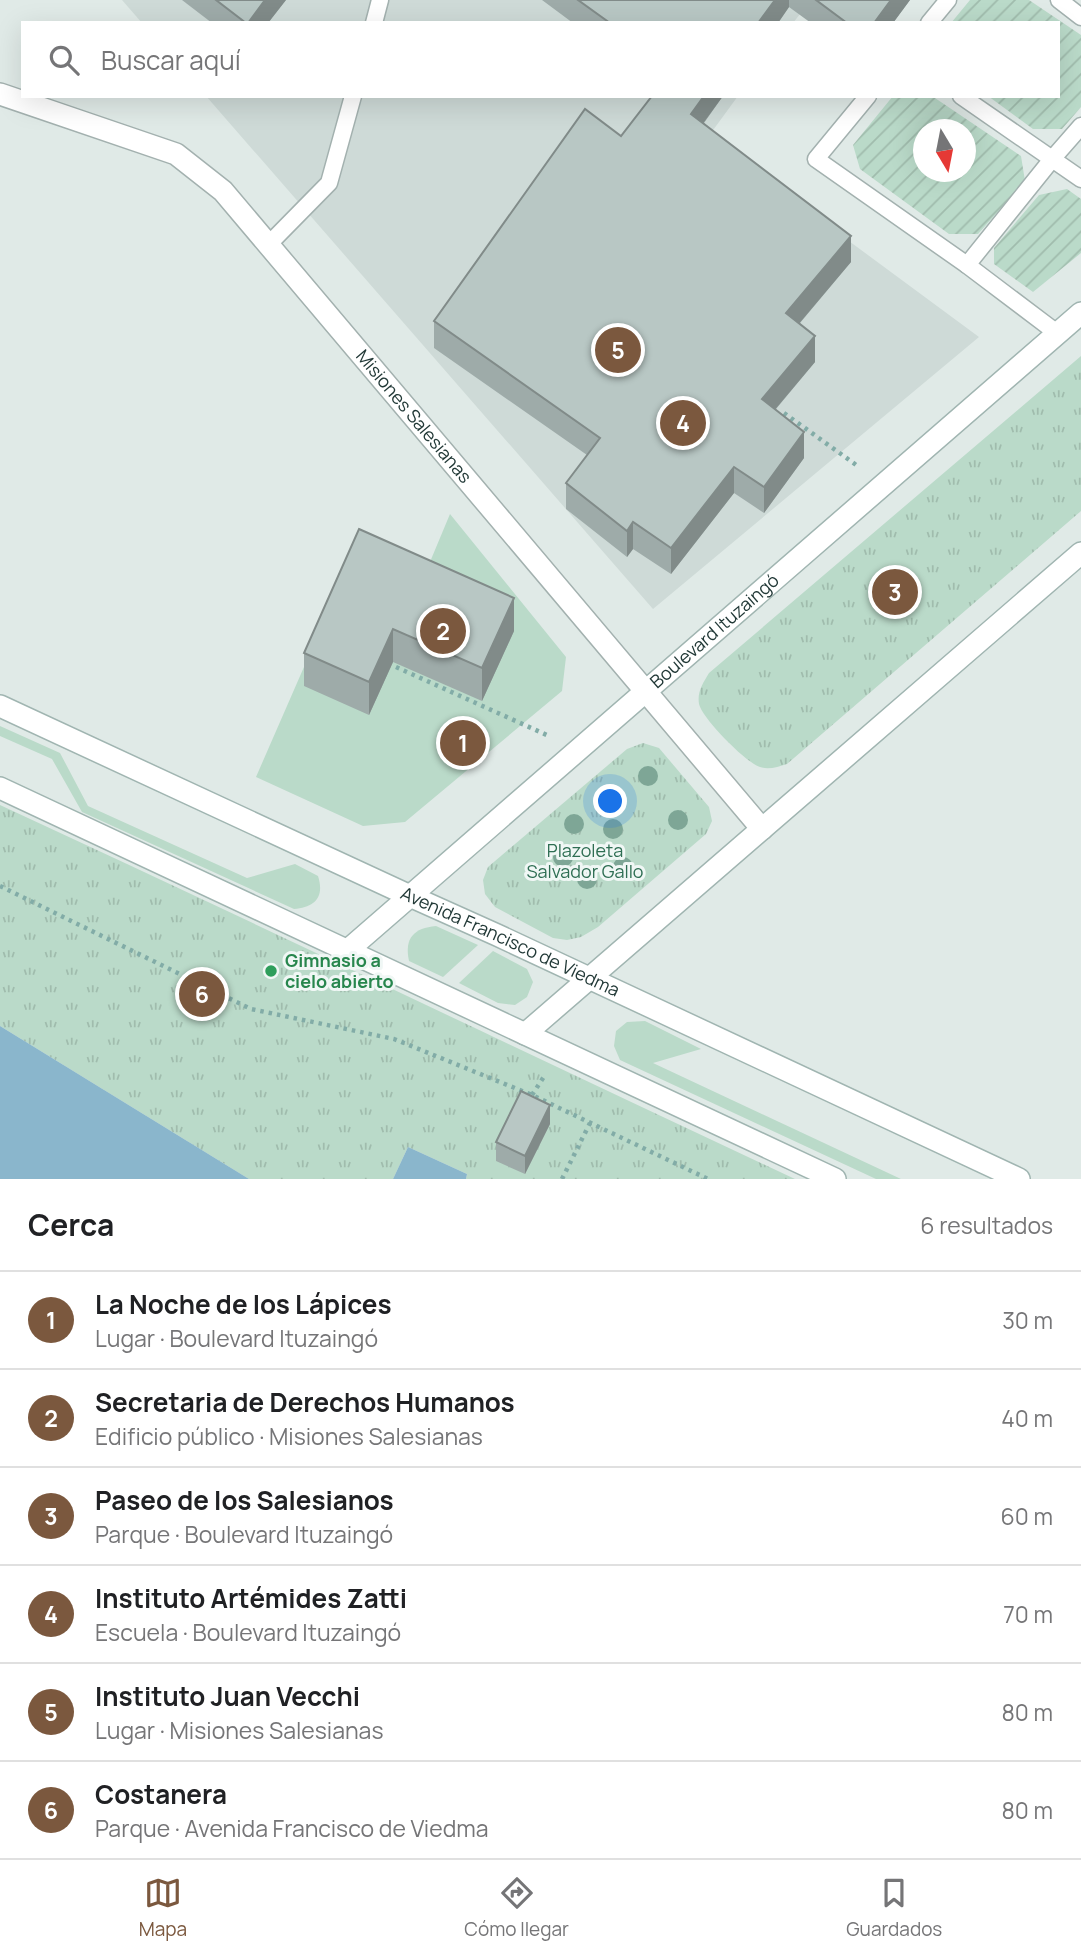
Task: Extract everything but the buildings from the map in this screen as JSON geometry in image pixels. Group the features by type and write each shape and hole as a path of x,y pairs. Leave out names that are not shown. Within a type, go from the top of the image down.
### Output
{"main road":[{"name":"Misiones Salesianas","path":"0,94 176,154 223,191 762,829"},
{"name":"Boulevard Ituzaingó","path":"348,950 1081,313"},
{"path":"525,1034 1081,553"},
{"name":"Avenida Francisco de Viedma","path":"0,706 1019,1179"},
{"path":"0,788 835,1179"}],"lane":[{"path":"375,21 380,0"},
{"path":"931,21 948,0"},
{"path":"1059,0 1081,17"},
{"path":"268,245 330,183 352,98"},
{"path":"866,98 816,159 967,265 1057,333"},
{"path":"964,98 1081,179"},
{"path":"967,265 1081,127"}],"path":[{"path":"784,413 882,484"},
{"path":"396,667 579,749"},
{"path":"0,886 251,1009 394,1040 532,1095 708,1179"},
{"path":"562,1179 590,1123"}],"shaded area":[{"path":"122,0 811,0 795,21 140,21"},
{"path":"208,98 737,98 708,137 979,337 653,609"}],"green space":[{"path":"970,0 1029,0 1081,35 1081,107 1062,129 1033,129 991,98 1060,98 1060,21 953,21"},
{"path":"891,98 935,98 966,119 913,119 913,182 976,182 976,126 1021,156 1025,181 978,234 949,234 860,169 853,145"},
{"path":"1067,189 1081,199 1081,253 1033,292 994,264 994,248 1039,195"},
{"path":"1081,356 1081,511 787,764 763,768 753,764 735,749 716,729 699,704 700,692 709,673"},
{"path":"450,514 566,657 562,691 405,822 363,826 256,777 355,550 422,581"},
{"path":"0,726 60,753 88,806 247,878 295,864 318,876 319,896 307,906 294,909 82,812 52,759 0,736"},
{"name":"Plazoleta Salvador Gallo","path":"643,743 659,748 709,807 712,821 706,834 598,927 581,937 567,940 553,938 495,907 485,894 483,880 488,867 627,749"},
{"path":"0,805 795,1179 466,1179 467,1174 408,1147 393,1179 249,1179 0,1026"},
{"path":"436,926 478,945 443,977 409,961 408,946 412,936 422,929"},
{"path":"493,951 527,969 533,982 527,997 515,1005 498,1003 459,983"},
{"path":"645,1021 701,1049 653,1063 901,1179 876,1179 620,1060 614,1046 616,1031 627,1022"}],"water":[{"path":"0,1026 249,1179 0,1179"},
{"path":"408,1147 467,1174 466,1179 393,1179"}],"place":[{"name":"Instituto Juan Vecchi","path":"618,350"},
{"name":"Instituto Artémides Zatti","path":"683,423"},
{"name":"Paseo de los Salesianos","path":"895,592"},
{"name":"Secretaria de Derechos Humanos","path":"443,631"},
{"name":"La Noche de los Lápices","path":"463,743"},
{"name":"Gimnasio a cielo abierto","path":"271,971"},
{"name":"Costanera","path":"202,994"}]}
